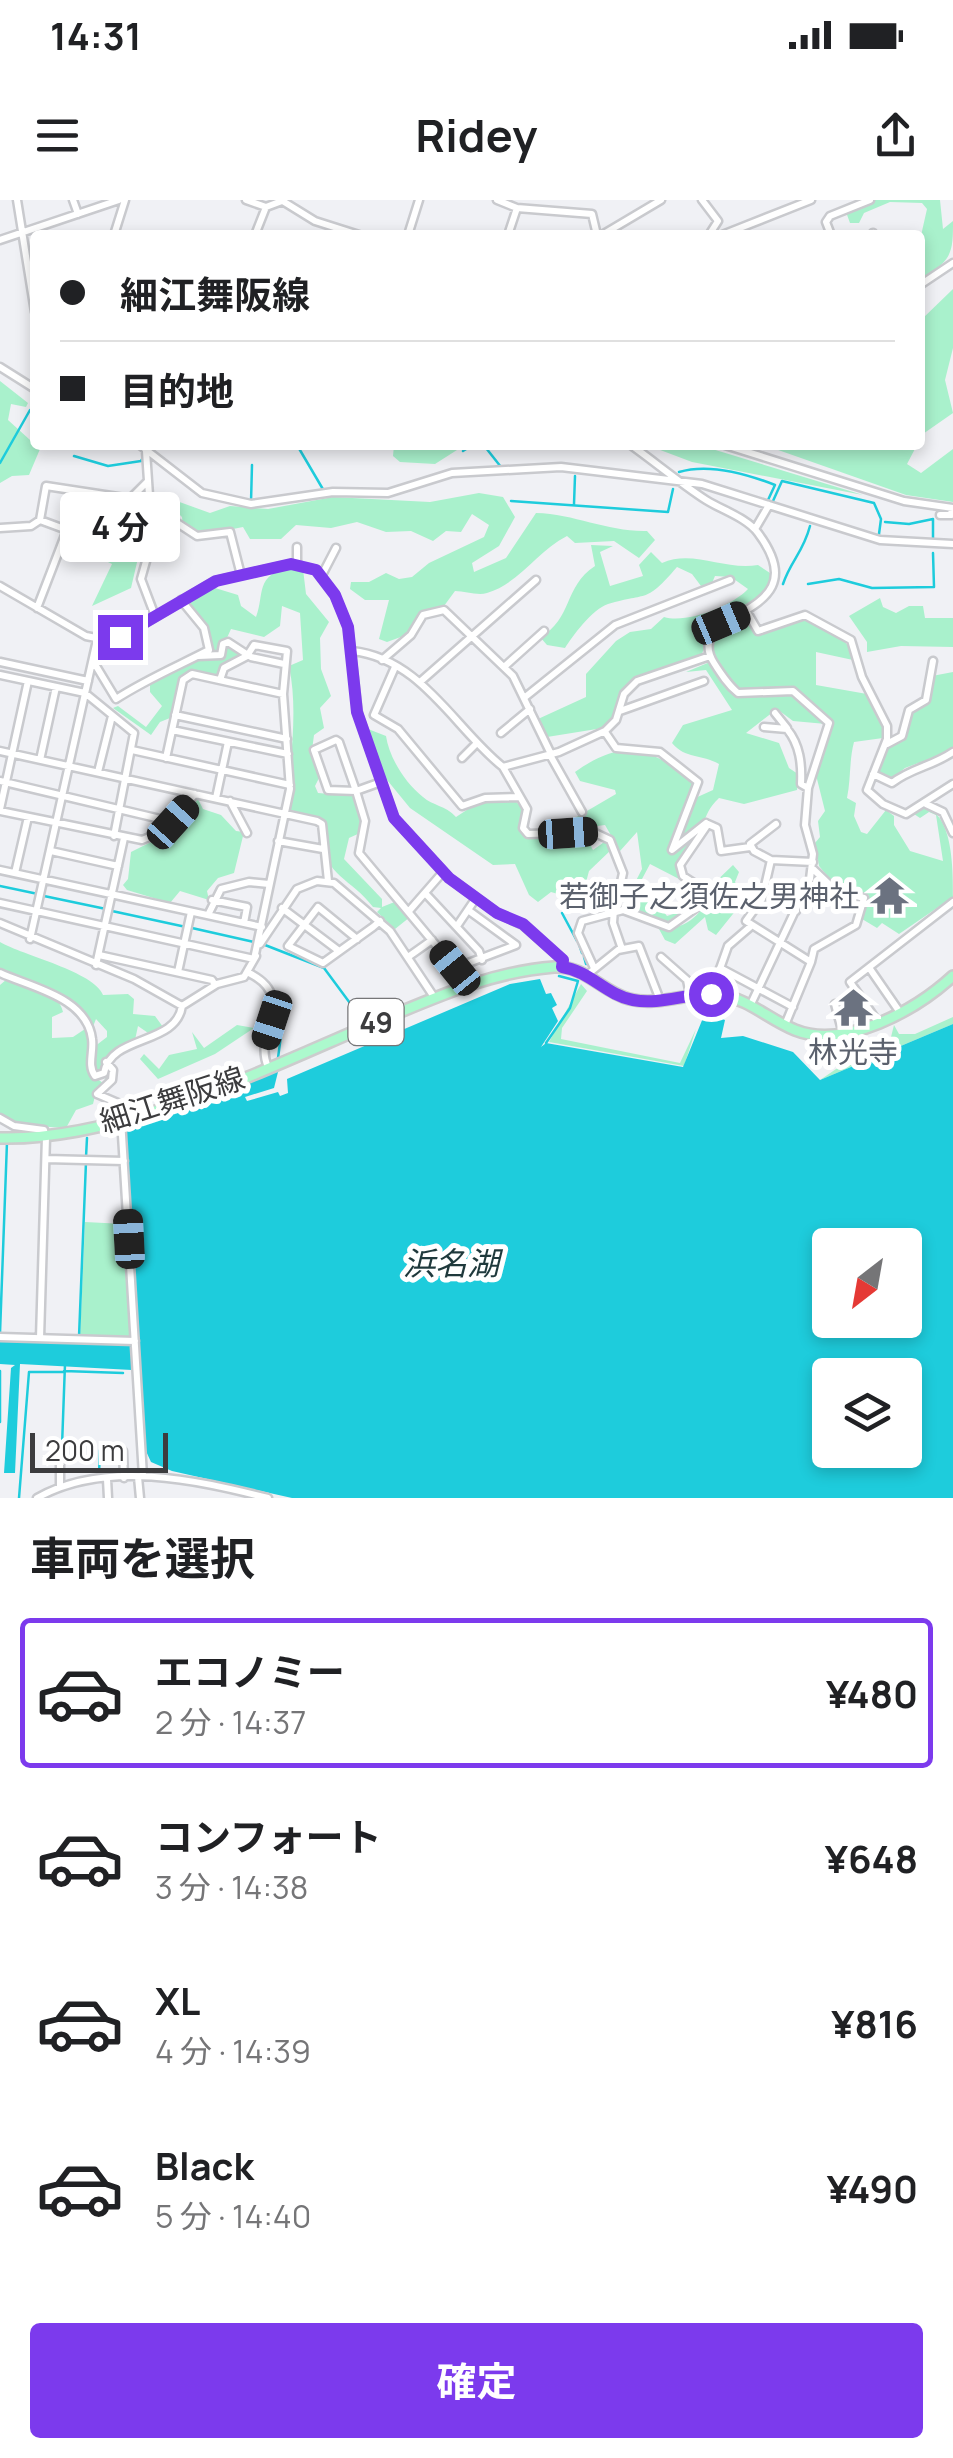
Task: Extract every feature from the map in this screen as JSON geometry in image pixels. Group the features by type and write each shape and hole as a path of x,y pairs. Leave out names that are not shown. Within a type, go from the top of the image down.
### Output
{"main road":[{"name":"細江舞阪線","path":"0,1138 46,1137 188,1099 481,979 562,967 590,972 626,998 660,1000 711,994 751,1004 786,1025 814,1035 843,1034 878,1021 953,976"}],"street":[{"path":"17,200 30,282"},
{"path":"73,200 78,214"},
{"path":"31,230 122,200"},
{"path":"115,230 122,200"},
{"path":"246,200 266,207 281,201 315,221 344,230"},
{"path":"410,230 419,200"},
{"path":"498,200 516,208 592,214 598,230"},
{"path":"609,230 661,200"},
{"path":"702,200 718,222 712,230"},
{"path":"729,230 777,217 811,200"},
{"path":"828,230 826,225 830,216 870,200"},
{"path":"257,230 266,207"},
{"path":"509,230 516,208"},
{"path":"0,240 30,230"},
{"path":"925,282 953,264"},
{"path":"0,368 30,385"},
{"path":"144,450 152,546 140,579 156,616"},
{"path":"148,450 202,492 259,505 333,492 388,493 452,473 553,467 681,482 880,540 953,544"},
{"path":"639,450 755,529 769,554 774,578 768,597 711,631 707,643 710,656 738,693 793,691 824,714 828,733 812,766 808,788 806,830 812,866 782,942 751,1004"},
{"path":"741,450 904,502 953,508 951,514 940,515"},
{"path":"130,510 132,499 148,481"},
{"path":"0,528 30,526 40,520 46,486 132,499"},
{"path":"755,529 769,505"},
{"path":"40,520 67,530 115,519 130,510 171,519 197,536 230,532 241,575"},
{"path":"37,608 67,530"},
{"path":"297,546 297,564"},
{"path":"322,575 336,548"},
{"path":"0,586 96,640 120,637 210,583 297,564 322,575 341,608 352,651 357,712 394,818 442,872 476,898 528,928 563,960 562,967"},
{"path":"420,682 536,580"},
{"path":"524,698 615,625 730,580"},
{"path":"92,661 116,698 148,683 158,672 209,650 209,640 180,600"},
{"path":"382,660 431,610 444,610 504,667 530,709 582,812"},
{"path":"747,612 758,631 806,615 848,637 862,677 886,720 886,744 868,792 888,808 906,814 953,784"},
{"path":"504,667 544,631"},
{"path":"30,939 96,640"},
{"path":"198,656 221,655 226,642 248,655 284,664"},
{"path":"0,972 67,1003 92,1034 93,1074 104,1073 106,1062 116,1052 141,1043 174,1022 182,1006 249,972 264,928 290,785 283,694 287,651 256,644 248,655 224,668 220,680"},
{"path":"352,651 382,660 420,682 503,767 527,810 524,828 528,834 545,837 593,832 610,840 623,873 613,923 622,949"},
{"path":"503,767 550,754 605,731 620,711 624,694 640,679 666,674 710,656"},
{"path":"886,744 902,736 909,710 926,700 933,660"},
{"path":"0,662 88,681"},
{"path":"396,667 374,715 398,729 462,806 485,798 519,798"},
{"path":"0,674 85,693 134,734 114,836"},
{"path":"166,758 183,680 192,674 283,694"},
{"path":"28,681 3,782 0,810 124,838 148,839 173,822 196,794"},
{"path":"620,711 704,681"},
{"path":"40,760 56,687"},
{"path":"501,733 530,709"},
{"path":"775,714 798,746 800,784 808,788"},
{"path":"175,715 286,739"},
{"path":"98,772 112,716"},
{"path":"764,727 787,729"},
{"path":"172,730 288,754"},
{"path":"605,731 616,748 660,752 698,782 672,850 700,825 716,828 721,851 750,847 776,824"},
{"path":"216,798 228,742"},
{"path":"381,782 356,791 330,792 315,753 317,746 339,742 356,791 365,821 358,853 455,968 482,960 516,942 468,910"},
{"path":"462,758 477,742"},
{"path":"132,750 290,785"},
{"path":"0,751 320,822 328,881"},
{"path":"873,774 892,783 906,770 936,762 953,752"},
{"path":"3,782 173,822"},
{"path":"230,801 246,833"},
{"path":"925,803 943,812 953,833"},
{"path":"16,873 28,817"},
{"path":"660,1000 640,948 622,949 590,972 578,926 614,909 644,914 669,927 692,912 703,898 703,889 683,876 680,866 708,824"},
{"path":"96,965 124,838"},
{"path":"278,841 323,850"},
{"path":"750,847 771,860 812,866 835,890 864,898 858,922 814,949 786,1025"},
{"path":"51,851 118,866"},
{"path":"771,860 762,899 746,919 750,927 782,942 810,962"},
{"path":"0,870 264,928"},
{"path":"409,911 442,872"},
{"path":"264,928 300,887 328,881 344,888 380,921 434,997"},
{"path":"208,915 221,888 249,882 269,884"},
{"path":"425,893 482,960"},
{"path":"456,926 476,898"},
{"path":"212,900 247,907 244,923"},
{"path":"774,900 796,910"},
{"path":"878,1021 850,982 953,902"},
{"path":"0,904 254,959"},
{"path":"357,939 320,907 313,909 289,949 323,963 357,939 380,921"},
{"path":"282,908 339,951"},
{"path":"178,972 192,912"},
{"path":"0,923 30,939 139,981 182,1006"},
{"path":"711,994 729,944 750,927"},
{"path":"408,956 432,940"},
{"path":"99,955 212,980 215,986"},
{"path":"661,957 687,980 690,995"},
{"path":"720,968 793,1007"},
{"path":"870,968 899,1011"},
{"path":"249,972 266,984 272,1002 272,1020 262,1052 268,1067"},
{"path":"834,1004 843,1034"},
{"path":"106,1062 112,1080 98,1094 118,1103 123,1118 140,1498"},
{"path":"0,1118 14,1126 44,1130 46,1137 40,1338"},
{"path":"46,1159 124,1161"},
{"path":"0,1337 135,1342"},
{"path":"60,1449 60,1487"},
{"path":"123,1451 124,1478"},
{"path":"37,1498 60,1487 141,1477 268,1498"},
{"path":"107,1479 108,1498"}],"green space":[{"path":"873,200 940,200 943,229 953,221 952,246 947,258 925,280 922,230 927,209 922,203 890,202 864,213 859,223 850,223 846,212"},
{"path":"953,289 953,348 945,380 953,413 925,433 925,316"},
{"path":"0,381 28,403 26,407 11,404 8,420 30,440 30,450 40,450 29,475 12,476 0,483"},
{"path":"953,449 953,502 906,495 778,450 914,450 907,464 921,473"},
{"path":"394,450 457,450 435,464 400,462 393,456"},
{"path":"660,450 715,450 863,495 692,462"},
{"path":"479,493 503,497 515,517 499,546 472,563 474,572 506,558 536,513 647,531 655,540 639,558 614,541 575,543 567,536 499,588 483,594 455,591 444,606 426,611 409,634 387,642 379,639 389,600 365,600 350,589 351,582 369,582 386,573 399,579 412,577 429,563 484,537 489,525 472,514 461,532 446,531 433,541 411,531 386,532 357,522 331,528 296,525 281,539 250,539 243,527 203,535 183,527 182,517 169,504 174,500 210,513 230,506 268,509 333,497 430,502"},
{"path":"130,512 148,516 150,543 138,558 131,588 92,606 112,564 88,552 87,542"},
{"path":"591,545 613,546 600,552 610,586 643,576 639,565 651,552 662,563 685,558 758,565 770,573 769,584 751,606 714,624 701,656 635,678 621,693 613,718 603,728 547,737 538,719 586,697 586,674 616,641 630,632 651,629 664,617 685,618 709,612 748,589 731,577 715,576 712,583 701,586 692,574 677,567 652,592 596,611 565,648 547,645 540,637 558,621 578,583 595,566"},
{"path":"291,567 303,569 306,594 329,622 320,638 321,669 331,696 320,708 324,728 314,735 312,750 320,776 315,786 318,793 355,796 363,821 360,833 349,838 344,859 382,899 382,907 397,901 410,917 395,929 377,912 381,908 373,907 329,864 323,839 325,821 288,809 293,720 289,666 303,660 300,613 282,606 280,626 264,637 231,629 226,640 241,656 216,675 186,674 178,685 170,718 160,722 151,735 113,708 118,706 146,727 162,706 150,692 150,683 211,649 205,627 187,600 215,588 238,595 241,606 256,617 266,580"},
{"path":"880,598 883,607 896,613 909,606 923,606 925,618 953,618 953,647 901,646 867,652 867,642 849,616"},
{"path":"742,617 757,632 811,619 848,645 853,660 816,652 816,685 867,694 885,727 883,738 854,742 847,798 856,803 854,816 861,832 867,834 886,810 894,816 894,825 910,851 943,861 936,815 949,842 953,897 899,934 882,923 877,928 862,919 869,895 840,891 819,866 815,843 820,837 818,821 825,811 814,767 831,733 829,717 794,689 739,690 718,665 709,643 722,625"},
{"path":"710,662 737,695 792,693 826,724 793,721 777,709 746,733 779,743 789,768 798,774 797,790 744,804 719,798 681,858 681,880 650,864 634,894 659,906 667,916 685,910 696,892 688,882 700,890 694,905 665,923 624,904 642,869 637,832 620,851 605,825 551,832 616,794 615,790 580,781 575,772 608,754 637,751 664,761 694,782 693,799 713,790 719,764 682,752 672,743 683,725 732,710 706,670 686,672"},
{"path":"953,672 953,750 905,768 890,780 879,773 889,745 903,737 910,711 924,703 932,676"},
{"path":"368,729 386,736 394,761 416,791 456,817 482,800 514,800 525,810 527,836 584,834 593,850 607,840 612,849 589,871 580,905 569,905 565,896 551,892 538,902 529,895 515,864 493,865 410,808 383,775"},
{"path":"198,799 203,809 221,815 236,831 244,832 234,873 218,878 207,891 209,900 180,891 170,903 127,890 123,885 128,879 131,852 167,834"},
{"path":"922,807 936,815 929,812 920,818 914,814"},
{"path":"733,865 739,872 735,882 745,899 716,935 708,930 705,917 675,944 665,940 659,929 685,924 699,913 708,889"},
{"path":"0,942 87,979 103,995 128,994 134,999 133,1014 155,1016 163,1027 151,1035 138,1026 135,1040 110,1054 100,1074 93,1071 94,1047 107,1037 107,1031 96,1019 92,1029 81,1009 0,971"},
{"path":"7,979 41,990 60,1005 63,1012 52,1017 52,1038 73,1037 85,1029 90,1037 89,1073 103,1083 110,1069 111,1077 96,1092 93,1104 76,1110 66,1128 19,1125 0,1115 0,985"},
{"path":"581,984 587,991 562,1028 561,1039 680,1063 696,1029 684,1066 549,1042"},
{"path":"953,1017 953,1024 820,1080 858,1054 890,1041 894,1025 899,1034 915,1034"},
{"path":"237,1025 254,1028 215,1054 158,1079 140,1059 144,1054 159,1069 169,1055 197,1049 192,1032 204,1048"},
{"path":"85,1222 124,1224 131,1339 80,1338"}],"water":[{"name":"浜名湖","path":"540,979 546,994 551,993 557,1005 552,1008 558,1021 541,1047 546,1043 683,1067 705,1013 725,1020 721,1038 743,1036 793,1052 820,1080 953,1024 953,1498 292,1498 172,1471 151,1462 145,1449 126,1129 279,1068 274,1088 245,1097 247,1101 278,1092 280,1096 288,1093 287,1079 510,984"},
{"path":"0,1339 131,1343 132,1370 20,1364 15,1473 4,1473 11,1368 15,1365 0,1364"}],"waterway":[{"path":"0,463 30,410"},
{"path":"300,450 324,491"},
{"path":"488,450 501,467"},
{"path":"74,456 108,466 141,461 144,456"},
{"path":"251,502 252,465"},
{"path":"166,469 195,492"},
{"path":"679,472 715,469 752,477 775,485 768,500"},
{"path":"574,504 575,476"},
{"path":"773,501 782,481 874,503 881,519 879,534"},
{"path":"511,501 668,512 673,489"},
{"path":"355,495 387,496"},
{"path":"207,497 243,505"},
{"path":"251,507 317,498"},
{"path":"885,522 909,524 933,519 933,539"},
{"path":"783,584 810,526"},
{"path":"880,543 907,545"},
{"path":"808,584 839,579 872,588 934,587 933,553"},
{"path":"0,886 38,894"},
{"path":"44,896 106,909"},
{"path":"112,911 186,927"},
{"path":"562,913 577,941"},
{"path":"192,928 254,942"},
{"path":"579,944 582,953"},
{"path":"265,945 324,968 364,1022"},
{"path":"584,957 586,964"},
{"path":"259,975 271,988"},
{"path":"546,1043 570,1008 578,981 559,976"},
{"path":"275,995 284,1013 278,1058"},
{"path":"706,1013 711,1000"},
{"path":"86,1157 87,1138"},
{"path":"0,1333 7,1142"},
{"path":"79,1337 86,1162"},
{"path":"62,1446 65,1364"},
{"path":"0,1371 0,1422"},
{"path":"64,1371 123,1373"},
{"path":"19,1498 29,1372 64,1372"},
{"path":"99,1473 100,1450"}],"place":[{"name":"若御子之須佐之男神社","path":"889,895"},
{"name":"林光寺","path":"853,1007"}],"route":[{"path":"120,637 216,581 291,564 316,570 335,595 348,627 357,712 390,811 435,865 493,910 528,928 563,960 562,967 580,972 614,993 646,1001 711,994"}]}
